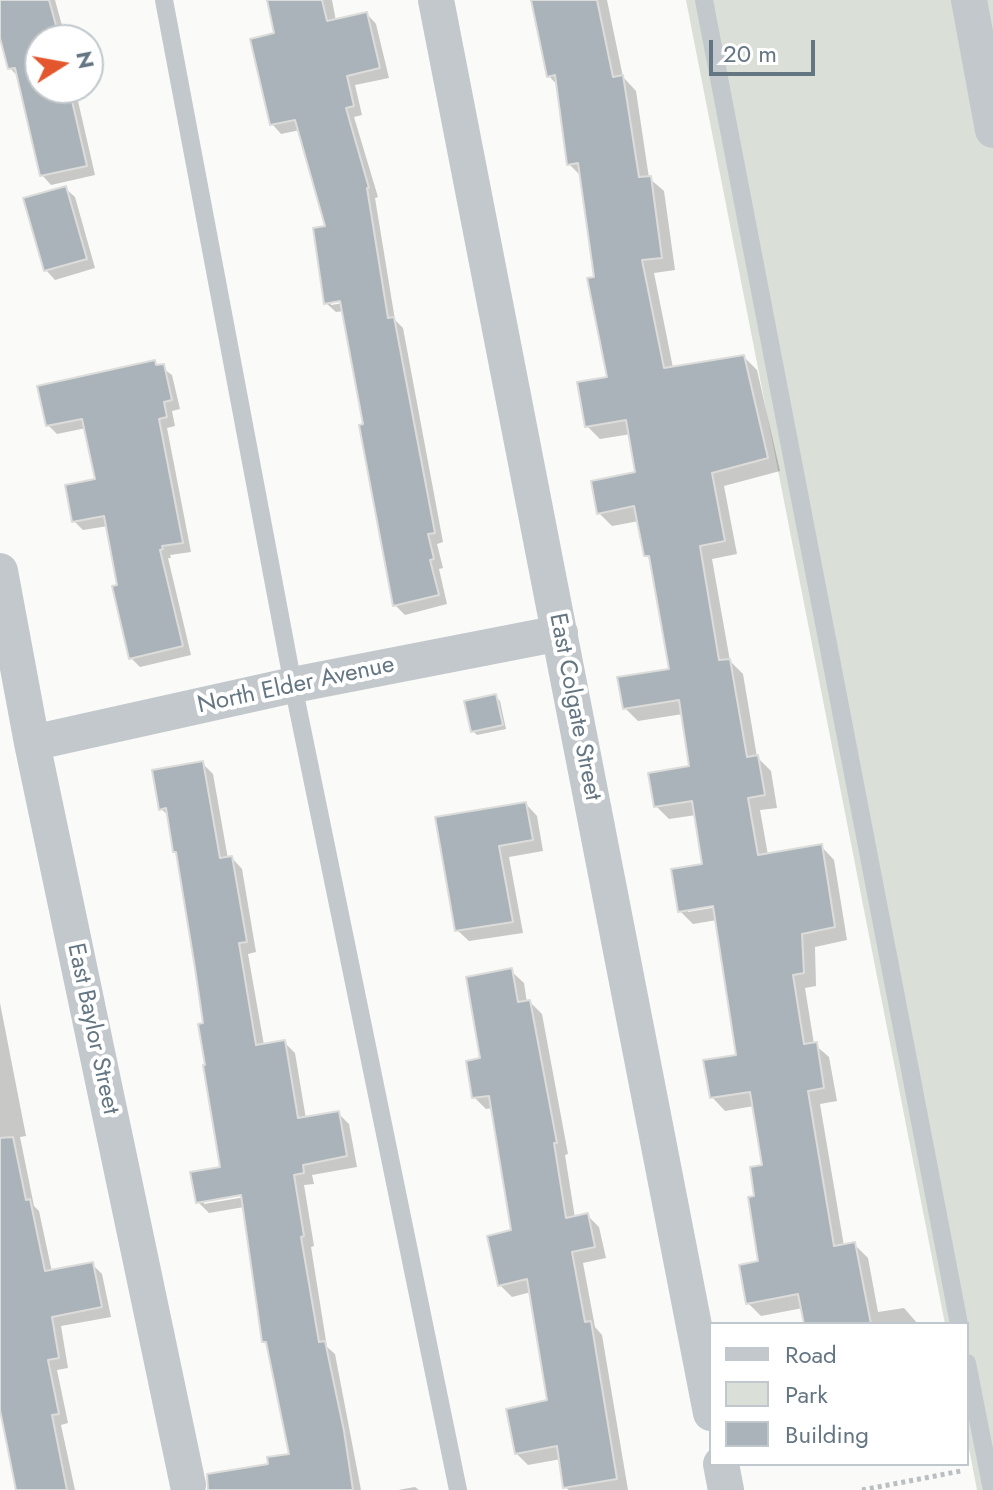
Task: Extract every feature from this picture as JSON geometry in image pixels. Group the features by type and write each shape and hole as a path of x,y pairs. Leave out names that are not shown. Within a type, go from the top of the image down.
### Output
{"street":[{"name":"East Colgate Street","path":"436,0 709,1403"},
{"path":"969,0 993,130"},
{"name":"East Baylor Street","path":"0,571 32,743 188,1485"},
{"name":"North Elder Avenue","path":"32,743 293,685 560,633"},
{"path":"721,1466 726,1490"}],"lane":[{"path":"164,0 293,685 458,1490"},
{"path":"704,0 959,1322"},
{"path":"969,1373 992,1490"}],"path":[{"path":"862,1490 987,1466"}],"green space":[{"path":"686,0 993,0 993,1490 977,1490 969,1448 969,1322 945,1322"}],"building":[{"path":"0,0 49,0 56,24 24,24 24,104 73,104 87,166 40,176 15,68 8,69 0,38"},
{"path":"267,0 322,0 327,21 367,12 380,68 347,76 354,106 346,108 369,188 388,318 394,317 435,533 428,534 434,559 430,560 439,595 393,606 359,425 363,424 340,301 324,304 313,228 325,226 295,120 270,125 250,39 274,33"},
{"path":"531,0 597,0 613,77 623,75 639,177 651,176 662,258 642,260 664,368 744,355 768,458 712,473 725,541 700,546 719,660 730,659 747,757 758,755 765,795 748,798 758,855 822,844 835,927 802,934 804,973 793,975 804,1044 817,1042 824,1088 808,1091 834,1246 855,1242 871,1322 804,1322 798,1294 746,1304 739,1265 758,1261 748,1197 754,1196 750,1167 762,1165 750,1092 710,1098 703,1060 736,1055 713,906 678,912 671,869 702,864 692,801 654,807 648,773 689,766 679,700 623,709 617,677 669,669 649,556 644,556 634,506 597,514 591,481 635,472 626,420 585,427 577,382 607,377 587,278 594,277 578,163 567,165 555,75 547,77"},
{"path":"66,186 87,259 44,271 23,198"},
{"path":"155,360 156,365 164,364 172,400 164,402 167,417 159,419 183,543 162,546 160,550 183,646 129,659 112,586 117,585 104,516 72,522 65,485 95,479 82,419 46,426 37,386"},
{"path":"496,694 503,725 471,732 464,701"},
{"path":"203,761 220,858 232,856 247,942 239,943 256,1045 285,1040 298,1118 339,1111 347,1156 303,1165 304,1173 294,1175 319,1342 325,1341 353,1490 208,1490 207,1474 268,1464 267,1457 289,1454 266,1342 262,1342 241,1195 196,1203 190,1172 220,1167 198,1024 203,1023 176,852 173,852 166,808 159,810 152,770"},
{"path":"526,802 533,840 499,846 513,922 455,931 435,817"},
{"path":"512,968 518,1002 530,1000 557,1143 554,1143 566,1218 588,1213 595,1247 572,1252 585,1322 591,1321 617,1479 563,1488 557,1446 515,1454 506,1409 547,1400 527,1279 498,1286 487,1236 511,1230 489,1096 472,1098 466,1061 480,1058 466,977"},
{"path":"13,1137 45,1271 93,1262 102,1307 52,1317 59,1358 48,1360 59,1414 52,1415 67,1490 16,1490 0,1410 0,1138"}]}
